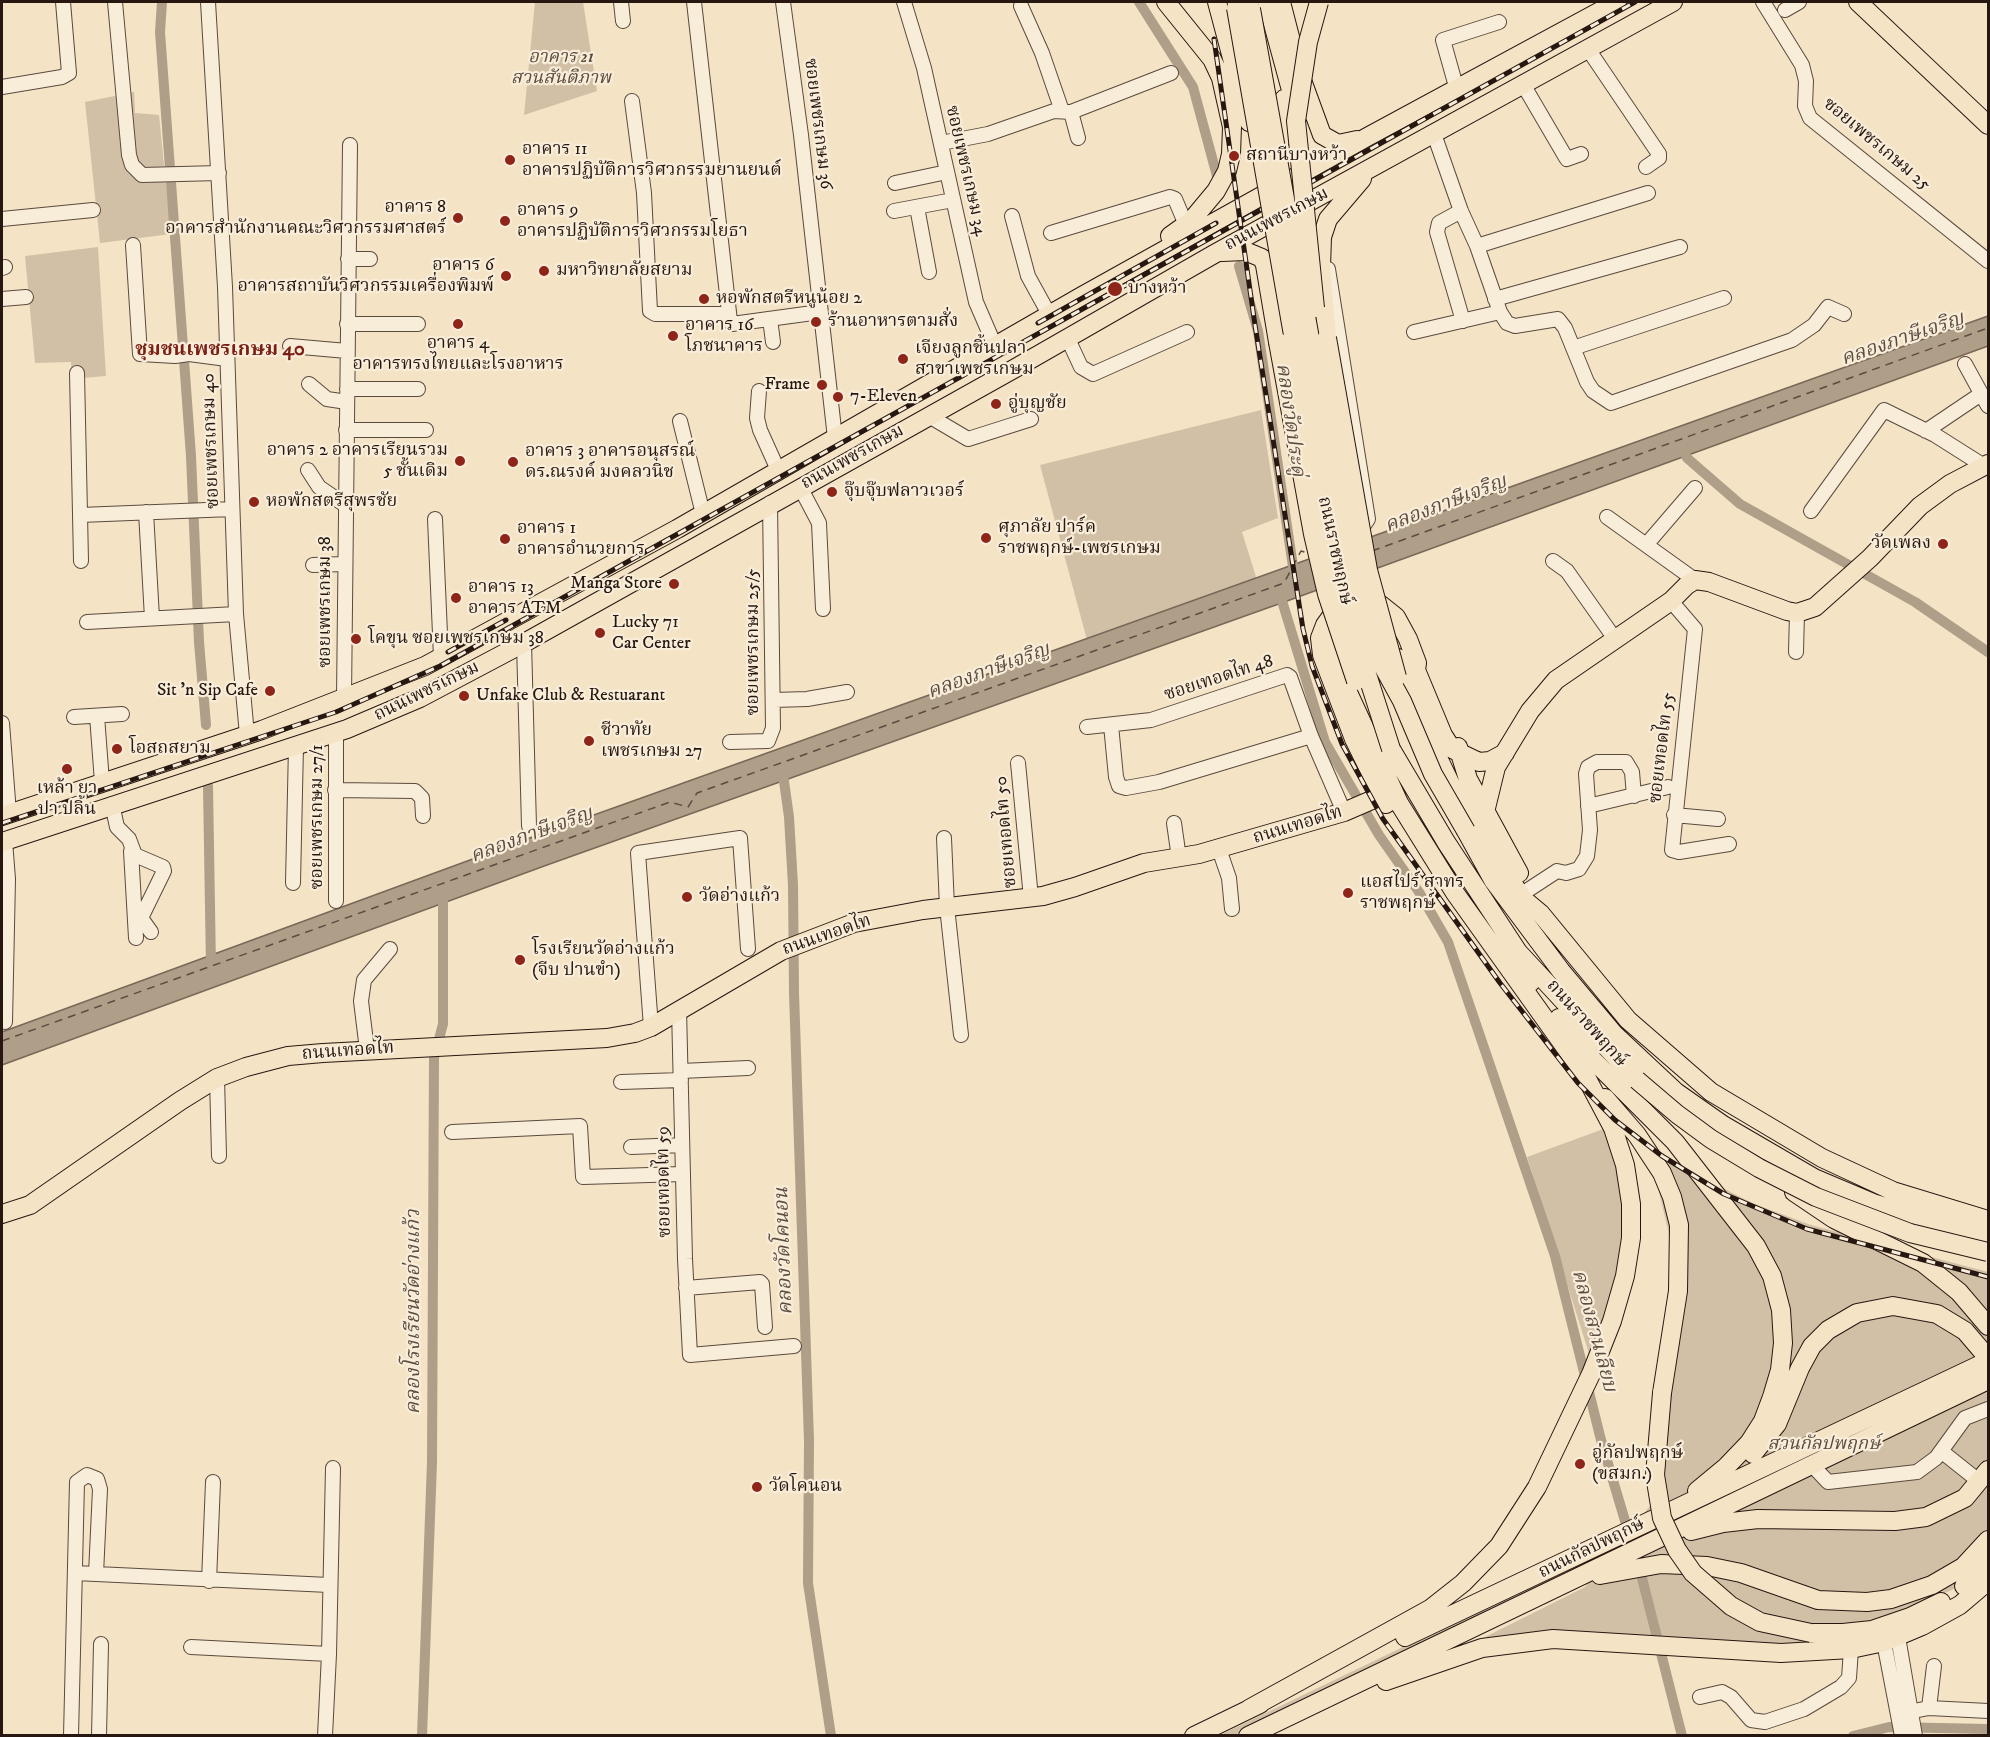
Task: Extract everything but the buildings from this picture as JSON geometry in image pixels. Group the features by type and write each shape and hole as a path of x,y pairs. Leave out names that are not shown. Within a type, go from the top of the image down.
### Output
{"main road":[{"path":"1082,296 1186,225 1216,191 1227,171 1231,154 1232,127 1221,78 1212,59 1166,2"},
{"path":"1217,2 1266,194 1290,200 1315,195 1363,174"},
{"path":"1281,2 1299,72 1322,135 1338,144 1369,136"},
{"name":"ถนนเพชรเกษม","path":"5,814 243,736 344,699 441,657 703,514 1082,296 1304,172 1617,2"},
{"path":"1635,2 1646,16"},
{"name":"ถนนเพชรเกษม","path":"3,842 112,804 296,746 420,698 524,643 1068,339 1216,253 1524,86 1673,2"},
{"path":"1858,2 1989,125"},
{"path":"1247,4 1278,41 1306,147 1304,172 1290,200 1266,226"},
{"name":"ถนนราชพฤกษ์","path":"1247,4 1352,573 1368,631 1380,662 1402,701 1433,774 1493,880 1561,971 1614,1034 1676,1092 1723,1125 1814,1178 1873,1203 1950,1227 1989,1235"},
{"name":"ถนนราชพฤกษ์","path":"1247,4 1333,558 1340,590 1391,749 1446,842 1518,952 1637,1080 1677,1114 1711,1139 1799,1189 1887,1226 1989,1252"},
{"path":"1314,360 1312,271 1298,159 1296,121 1308,42 1321,4"},
{"path":"1250,126 1262,144 1270,146 1278,143 1286,130 1287,121 1278,41"},
{"path":"1363,174 1359,185 1328,219 1321,259 1327,338 1368,570 1402,701"},
{"path":"1216,253 1238,249 1254,253 1262,258 1265,265 1313,534 1327,594 1362,698 1391,749"},
{"path":"1485,812 1497,767 1530,711 1556,680 1671,601 1687,585 1695,580 1709,582 1797,613 1815,607 1870,558 1920,506 1950,484 1986,465"},
{"path":"757,483 771,503"},
{"path":"1455,893 1362,805 1354,739 1327,672 1320,638 1325,624 1333,614 1351,604 1370,603 1386,607 1403,627 1417,663 1416,670 1443,735 1452,749 1479,762 1490,761 1505,753"},
{"name":"ถนนราชพฤกษ์","path":"1585,1075 1455,893 1400,803 1343,680 1332,642 1343,625 1357,619 1376,620 1388,628 1425,728 1453,789 1523,898 1541,914 1628,1020 1712,1092 1822,1158 1893,1191 1989,1220"},
{"path":"243,736 238,751 247,762"},
{"path":"217,744 222,748 227,763 225,769"},
{"path":"1461,753 1468,779 1541,914"},
{"name":"ถนนเทอดไท","path":"2,1214 30,1205 123,1138 217,1078 246,1067 288,1056 607,1038 651,1027 781,951 854,923 947,907 1031,898 1075,887 1144,863 1219,849 1362,805"},
{"path":"1518,952 1521,966 1536,989 1573,1036 1675,1143 1746,1232 1765,1261 1777,1292 1782,1327 1782,1357 1776,1385 1763,1421 1738,1456 1675,1509"},
{"path":"1249,1709 1412,1621 1463,1583 1499,1546 1525,1508 1550,1463 1591,1374 1612,1320 1625,1276 1631,1238 1631,1204 1625,1165 1613,1128 1585,1075"},
{"path":"1585,1075 1644,1145 1668,1185 1676,1209 1680,1240 1680,1272 1662,1393 1655,1475 1662,1518 1677,1550 1704,1584 1731,1606 1760,1622 1811,1633 1858,1632 1910,1617 1952,1595 1989,1563"},
{"path":"1676,1092 1736,1148 1797,1195 1834,1219 1908,1254 1934,1271 1970,1303 1989,1326"},
{"path":"1723,1125 1743,1127 1812,1157 1822,1158"},
{"path":"1675,1509 1739,1466 1761,1446 1783,1412 1800,1368 1812,1346 1828,1330 1848,1316 1876,1307 1921,1309 1956,1323 1973,1338 1989,1359"},
{"name":"ถนนกัลปพฤกษ์","path":"1194,1736 1989,1359"},
{"name":"ถนนกัลปพฤกษ์","path":"1248,1736 1540,1596 1628,1561 1648,1544 1989,1380"},
{"path":"1648,1544 1739,1521 1907,1521 1937,1514 1965,1498 1982,1474"},
{"path":"1628,1561 1649,1565 1707,1566 1741,1573 1818,1600 1842,1603 1891,1599 1914,1592 1963,1567 1989,1540"},
{"path":"1313,1705 1482,1648 1553,1639 1802,1653 1851,1649 1891,1640 1951,1610 1989,1581"}],"street":[{"path":"2,87 62,77 69,73 63,2"},
{"path":"115,2 129,155 132,165 142,175 219,173"},
{"name":"ซอยเพชรเกษม 40","path":"208,2 219,173 243,736"},
{"path":"621,2 623,21"},
{"path":"694,2 727,314 732,324 820,312"},
{"name":"ซอยเพชรเกษม 36","path":"783,2 835,438"},
{"name":"ซอยเพชรเกษม 34","path":"904,2 924,68 976,302 995,346"},
{"name":"ซอยเพชรเกษม 25","path":"1763,2 1802,64 1806,81 1805,106 1810,118 1989,261"},
{"path":"1785,10 1798,2"},
{"path":"1021,6 1077,138"},
{"path":"1456,90 1442,38 1499,22"},
{"path":"1588,49 1659,154 1659,158 1646,167"},
{"path":"941,143 988,134 1067,111 1171,73"},
{"path":"1524,86 1564,156 1567,159 1581,154"},
{"path":"632,101 644,193 650,311 655,314 727,314"},
{"path":"1434,134 1500,312 1510,326 1558,319 1565,328 1593,391 1611,403 1792,340 1814,325 1828,307 1844,314"},
{"name":"ซอยเพชรเกษม 38","path":"344,699 350,145"},
{"path":"895,183 947,172"},
{"path":"1477,246 1648,193"},
{"path":"1051,232 1170,197 1174,197 1186,225"},
{"path":"894,211 953,200"},
{"path":"917,207 929,272"},
{"path":"2,219 93,210"},
{"path":"1461,211 1439,223 1437,232 1463,321"},
{"path":"1012,216 1028,276 1050,316"},
{"path":"133,244 140,354 227,359"},
{"path":"1495,299 1680,247"},
{"path":"1292,250 1307,250 1321,259 1330,275 1368,519 1362,528 1347,533 1335,531 1330,525 1287,279 1282,265 1283,259 1292,250"},
{"path":"1262,258 1287,279"},
{"path":"348,259 370,259"},
{"path":"2,299 26,297"},
{"path":"1573,348 1724,298"},
{"path":"1414,332 1500,312"},
{"path":"770,319 773,342"},
{"path":"347,324 418,324"},
{"path":"1068,339 1081,367 1093,374 1187,332"},
{"path":"290,346 347,351"},
{"path":"1965,364 1989,406"},
{"path":"77,373 81,561"},
{"path":"309,384 327,399 418,389"},
{"path":"759,391 757,417 760,430 778,470"},
{"path":"1926,431 1981,394"},
{"path":"1811,511 1881,411 1887,410 1986,465"},
{"path":"929,416 968,439 1031,419"},
{"path":"680,421 703,514"},
{"path":"346,430 426,430"},
{"path":"308,470 319,487 345,505"},
{"path":"800,487 819,523 823,609"},
{"path":"1646,545 1695,488"},
{"name":"ซอยเพชรเกษม 25/5","path":"730,742 768,741 773,728 771,503"},
{"path":"80,515 232,509"},
{"path":"146,512 152,618"},
{"path":"1607,517 1695,580"},
{"path":"435,519 441,657"},
{"path":"1553,561 1567,571 1615,639"},
{"path":"313,565 345,564"},
{"name":"ซอยเทอดไท 55","path":"1671,601 1695,629 1674,814 1672,851 1729,844"},
{"path":"1796,652 1797,613"},
{"path":"87,622 198,614 236,614"},
{"path":"524,643 529,826"},
{"name":"ซอยเทอดไท 48","path":"1087,728 1151,720 1287,675 1290,677 1311,736 1362,805"},
{"path":"774,700 807,699 847,692"},
{"path":"74,717 123,714"},
{"path":"97,716 102,782"},
{"path":"2,723 5,814"},
{"path":"1111,725 1116,777 1119,786 1126,788 1159,782 1311,736"},
{"name":"ซอยเพชรเกษม 27/1","path":"336,732 336,901"},
{"path":"293,883 296,746"},
{"path":"1528,890 1557,871 1566,873 1582,866 1590,842 1586,770 1597,762 1623,761 1630,765 1634,796"},
{"name":"ซอยเทอดไท 50","path":"1018,763 1031,898"},
{"path":"1588,806 1668,787"},
{"path":"335,790 416,791 422,798 423,816"},
{"path":"112,804 117,827 129,839 136,938"},
{"path":"1674,814 1718,819"},
{"path":"1174,823 1179,858"},
{"path":"651,1027 638,853 740,838 748,949"},
{"path":"944,838 947,907 961,1035"},
{"path":"3,842 8,879 5,1022"},
{"path":"1219,849 1229,878 1232,909"},
{"path":"131,851 163,867 164,872 141,918 151,932"},
{"path":"367,1050 361,1000 364,980 390,949"},
{"name":"ซอยเทอดไท 59","path":"679,1009 682,1174 690,1355 794,1346"},
{"path":"621,1082 748,1068"},
{"path":"217,1078 219,1156"},
{"path":"452,1132 580,1126 583,1177 682,1174"},
{"path":"631,1147 682,1144"},
{"path":"686,1288 760,1282 765,1327"},
{"path":"1811,1464 1827,1482 1908,1475 1923,1468 1941,1451 1965,1418 1989,1409"},
{"path":"1941,1451 1982,1474"},
{"path":"326,1736 333,1468"},
{"path":"71,1736 77,1482 87,1475 97,1479 99,1483 96,1574"},
{"path":"209,1581 213,1482"},
{"path":"75,1573 329,1585"},
{"path":"1891,1640 1905,1716 1916,1736"},
{"path":"99,1736 101,1644"},
{"path":"190,1647 329,1654"},
{"path":"1700,1697 1722,1692 1731,1697 1751,1720 1765,1722 1794,1713 1841,1687 1849,1678 1852,1667 1851,1649"},
{"path":"1929,1708 1934,1666"},
{"path":"1905,1716 1929,1708 1989,1711"},
{"path":"1902,1736 1905,1716"}],"green space":[{"name":"อาคาร 21 สวนสันติภาพ","path":"535,2 583,2 597,91 524,115"},
{"path":"134,92 135,113 159,115 171,234 100,243 85,102"},
{"path":"98,247 106,376 72,379 71,362 35,363 25,256"},
{"path":"1261,410 1278,518 1242,532 1257,580 1087,640 1040,465"},
{"path":"1606,1128 1621,1172 1626,1247 1591,1360 1527,1157"},
{"name":"สวนกัลปพฤกษ์","path":"1649,1150 1752,1203 1811,1225 1988,1272 1988,1558 1969,1582 1873,1626 1835,1651 1617,1643 1463,1648 1585,1587 1609,1557 1234,1735 1218,1736 1621,1542 1657,1497 1678,1272"}],"shaded area":[{"path":"1988,316 1988,346 1287,601 547,865 2,1065 2,1032 538,835"}],"waterway":[{"path":"162,2 160,32 191,456 199,642 206,725"},
{"name":"คลองวัดประดู่","path":"1139,2 1193,87 1217,176"},
{"name":"คลองวัดประดู่","path":"1239,266 1258,331 1295,580"},
{"path":"1681,443 1687,458 1740,504 1915,602 1988,652"},
{"name":"คลองสวนเลียบ","path":"1279,591 1325,742 1379,835 1419,892 1448,942 1555,1256 1601,1440 1642,1578 1682,1736"},
{"name":"คลองวัดโคนอน","path":"782,767 789,817 793,885 794,993 809,1441 808,1583 831,1736"},
{"path":"208,786 211,968"},
{"name":"คลองโรงเรียนวัดอ่างแก้ว","path":"422,1736 432,1462 434,1058 443,1024 443,889"},
{"path":"1853,1736 1889,1727 1988,1729"}],"ferry route":[{"path":"1372,551 1988,328"},
{"path":"2,1041 670,802 688,807 697,793 1284,583 1301,551 1308,553"}],"railway":[{"path":"2,823 336,712 440,666 1635,2"},
{"path":"1214,39 1255,325 1303,629 1312,666 1342,744 1383,819 1500,983 1578,1083 1615,1120 1662,1156 1724,1194 1807,1229 1988,1277"},
{"path":"1038,323 1216,223"},
{"path":"448,652 506,620"}],"place":[{"name":"สถานีบางหว้า","path":"1234,156"},
{"name":"อาคาร 11 อาคารปฏิบัติการวิศวกรรมยานยนต์","path":"510,160"},
{"name":"อาคาร 8 อาคารสำนักงานคณะวิศวกรรมศาสตร์","path":"458,218"},
{"name":"อาคาร 9 อาคารปฏิบัติการวิศวกรรมโยธา","path":"505,221"},
{"name":"มหาวิทยาลัยสยาม","path":"544,271"},
{"name":"อาคาร 6 อาคารสถาบันวิศวกรรมเครื่องพิมพ์","path":"506,276"},
{"name":"บางหว้า","path":"1115,289"},
{"name":"หอพักสตรีหนูน้อย 2","path":"704,299"},
{"name":"ร้านอาหารตามสั่ง","path":"816,322"},
{"name":"อาคาร 4 อาคารทรงไทยและโรงอาหาร","path":"458,324"},
{"name":"อาคาร 16 โภชนาคาร","path":"673,336"},
{"name":"เจียงลูกชิ้นปลา สาขาเพชรเกษม","path":"903,359"},
{"name":"Frame","path":"822,385"},
{"name":"7-Eleven","path":"838,397"},
{"name":"อู่บุญชัย","path":"996,404"},
{"name":"อาคาร 2 อาคารเรียนรวม 5 ชั้นเดิม","path":"460,461"},
{"name":"อาคาร 3 อาคารอนุสรณ์ ดร.ณรงค์ มงคลวนิช","path":"513,462"},
{"name":"จุ๊บจุ๊บฟลาวเวอร์","path":"832,492"},
{"name":"หอพักสตรีสุพรชัย","path":"254,502"},
{"name":"ศุภาลัย ปาร์ค ราชพฤกษ์-เพชรเกษม","path":"986,538"},
{"name":"อาคาร 1 อาคารอำนวยการ","path":"505,539"},
{"name":"วัดเพลง","path":"1943,544"},
{"name":"Manga Store","path":"674,584"},
{"name":"อาคาร 13 อาคาร ATM","path":"456,598"},
{"name":"Lucky 71 Car Center","path":"600,633"},
{"name":"โคขุน ซอยเพชรเกษม 38","path":"356,639"},
{"name":"Sit 'n Sip Cafe","path":"270,691"},
{"name":"Unfake Club & Restuarant","path":"464,696"},
{"name":"ชีวาทัย เพชรเกษม 27","path":"589,741"},
{"name":"โอสถสยาม","path":"117,749"},
{"name":"เหล้า ยา ปา ปลิ้น","path":"67,769"},
{"name":"แอสไปร์ สาทร ราชพฤกษ์","path":"1348,893"},
{"name":"วัดอ่างแก้ว","path":"687,897"},
{"name":"โรงเรียนวัดอ่างแก้ว (จีบ ปานขำ)","path":"520,960"},
{"name":"อู่กัลปพฤกษ์ (ขสมก.)","path":"1580,1464"},
{"name":"วัดโคนอน","path":"757,1487"}],"district":[{"name":"ชุมชนเพชรเกษม 40","path":"220,351"}],"water label":[{"name":"คลองภาษีเจริญ","path":"1903,340"},
{"name":"คลองภาษีเจริญ","path":"1446,505"},
{"name":"คลองภาษีเจริญ","path":"989,672"},
{"name":"คลองภาษีเจริญ","path":"532,836"}]}
